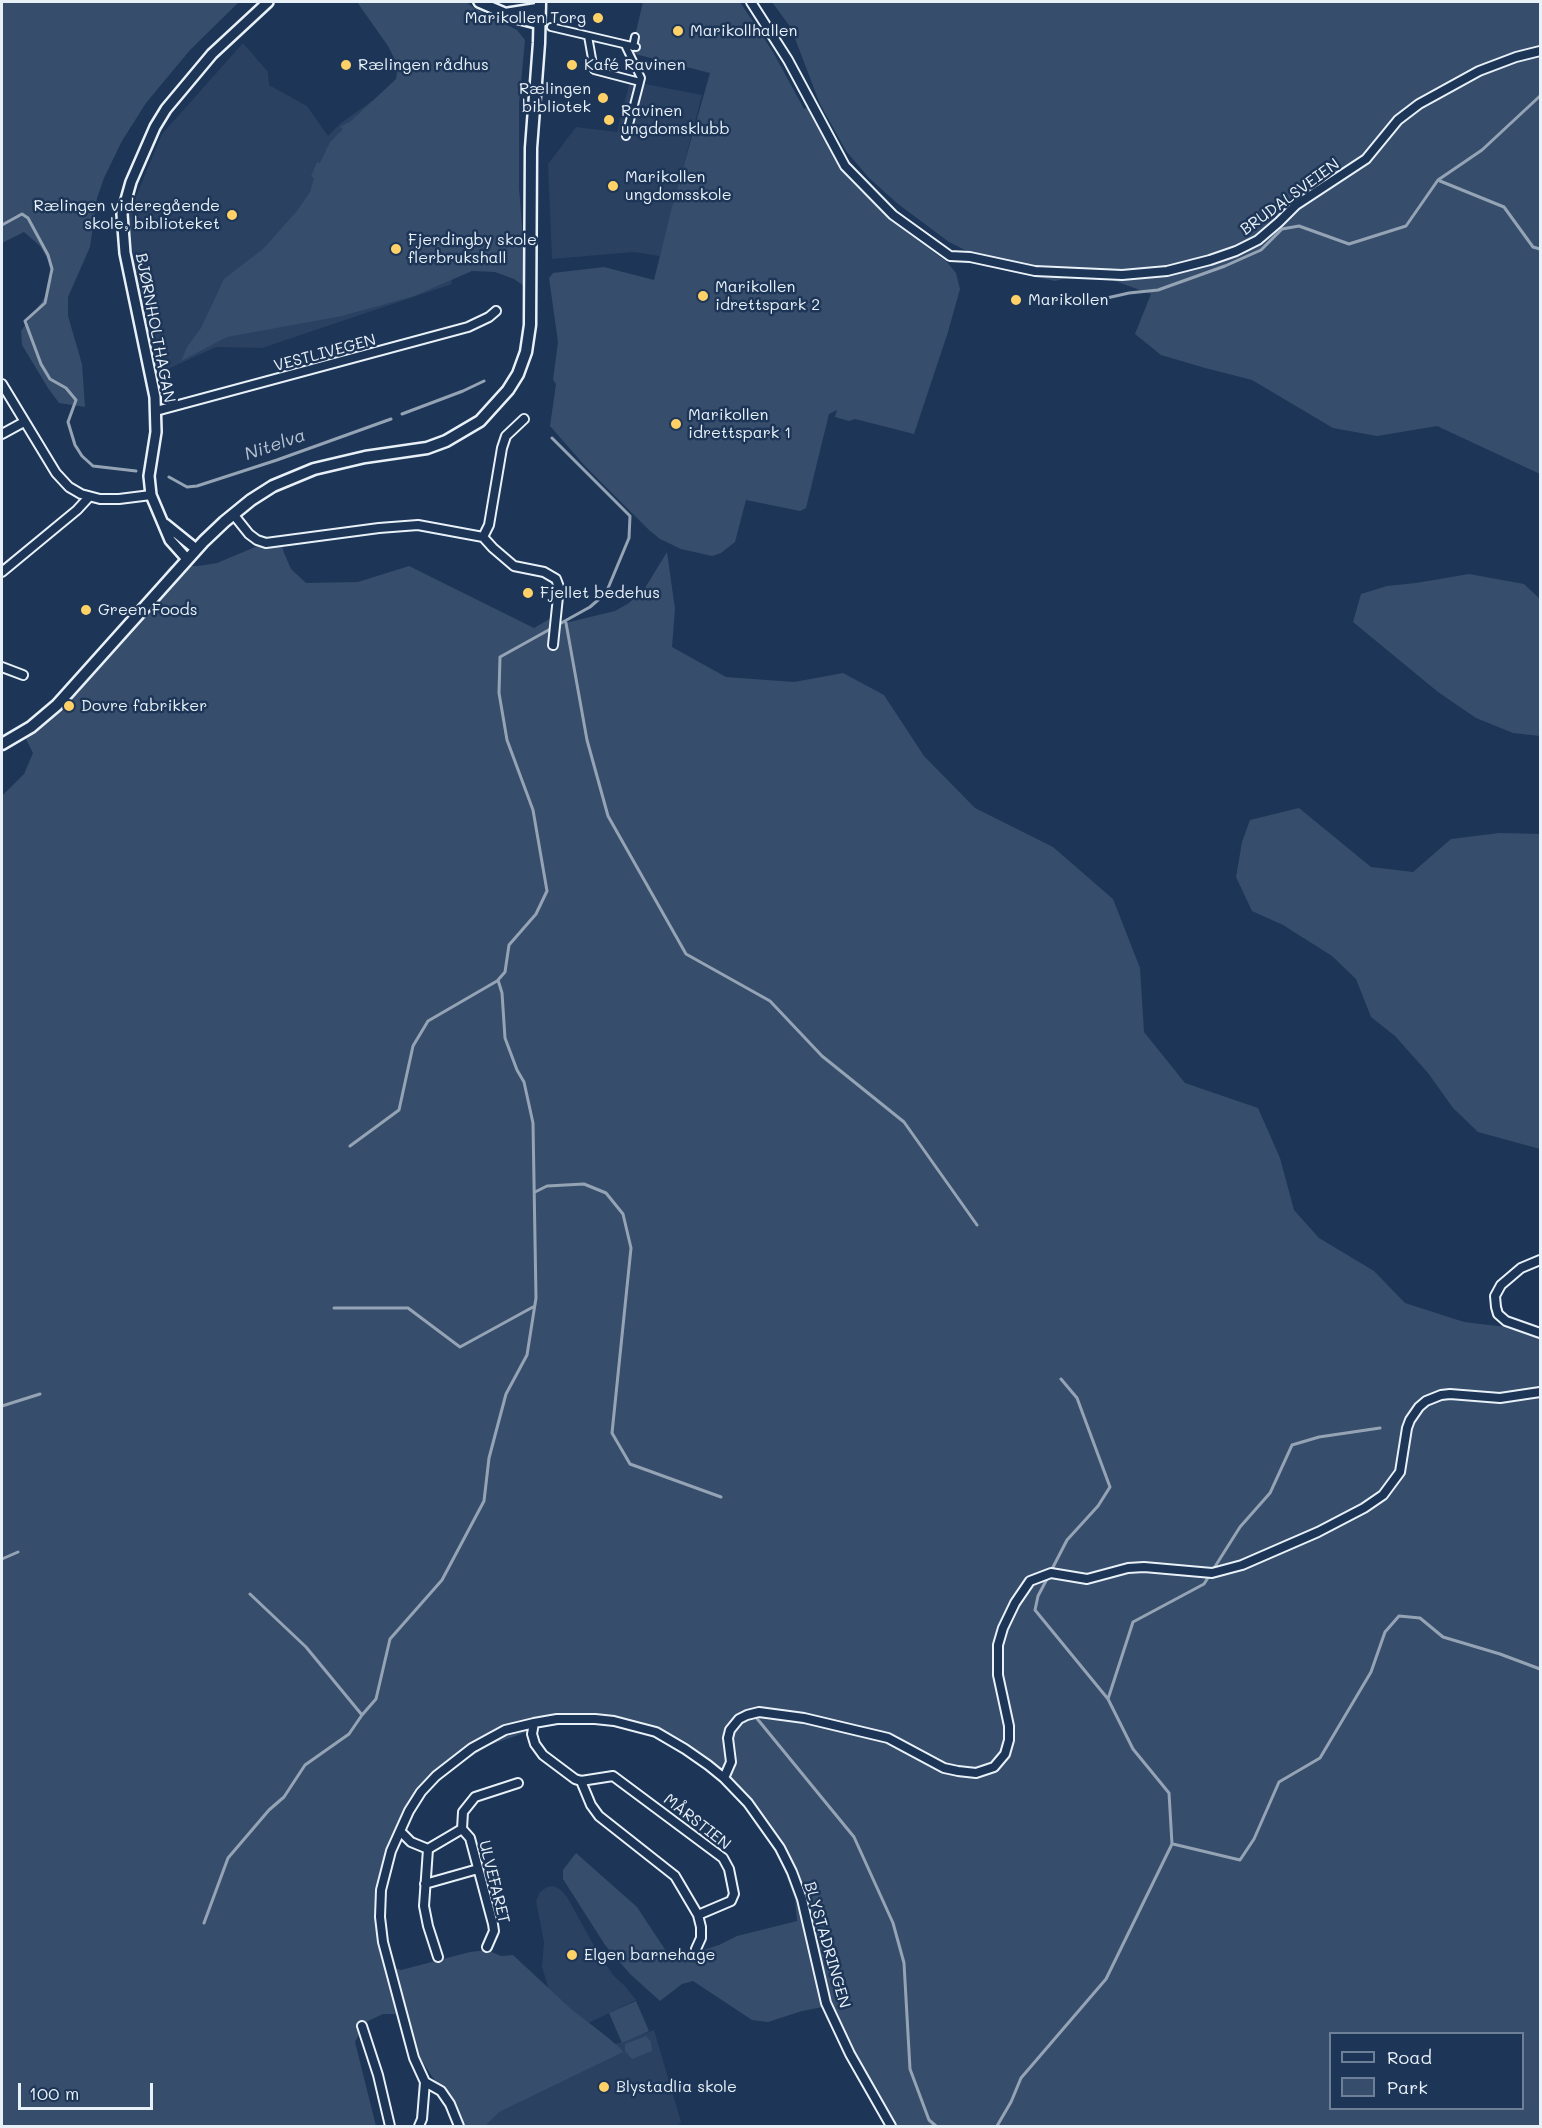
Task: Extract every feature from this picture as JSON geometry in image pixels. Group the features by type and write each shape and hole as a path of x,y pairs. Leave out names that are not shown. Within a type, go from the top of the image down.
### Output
{"main road":[{"path":"2,744 31,727 57,705 196,549 233,514 273,486 314,469 365,457 427,448 446,441 480,421 508,390 518,374 526,352 530,326 531,148 540,5"}],"street":[{"name":"BJØRNHOLTHAGAN","path":"151,495 149,466 156,432 156,411 151,373 123,246 124,203 152,134 171,101 213,54 268,2"},
{"path":"479,2 522,20 540,24"},
{"name":"BRUDALSVEIEN","path":"751,2 777,42 833,147 852,176 893,215 950,256 970,256 1027,270 1122,274 1167,271 1236,251 1258,240 1296,205 1366,159 1398,120 1419,104 1479,71 1540,51"},
{"path":"508,13 540,5"},
{"path":"551,27 635,47 636,37"},
{"path":"588,36 594,70 640,82"},
{"path":"625,45 641,78 626,136"},
{"name":"VESTLIVEGEN","path":"156,411 468,327 496,311"},
{"path":"2,384 56,474 69,487 89,496 108,500 151,495 175,547 188,559"},
{"path":"483,537 489,525 506,436 524,419"},
{"path":"2,434 24,422"},
{"path":"2,572 77,510 89,496"},
{"path":"233,514 249,534 266,543 418,525 483,537 514,566 544,572 556,579 559,587 553,645"},
{"path":"164,523 196,549"},
{"path":"2,668 23,675"},
{"path":"1540,1260 1521,1268 1501,1285 1495,1296 1498,1314 1506,1321 1540,1333"},
{"path":"724,1778 731,1762 728,1738 730,1730 739,1719 759,1712 804,1718 888,1738 944,1767 958,1771 976,1773 994,1767 1005,1754 1009,1740 1009,1726 998,1675 998,1646 1003,1628 1015,1603 1030,1581 1051,1573 1087,1579 1128,1568 1144,1567 1212,1573 1242,1564 1318,1532 1364,1508 1383,1495 1400,1472 1410,1420 1426,1401 1450,1394 1500,1398 1540,1392"},
{"name":"BLYSTADRINGEN","path":"425,2082 414,2058 383,1942 380,1917 381,1890 386,1868 409,1811 436,1776 472,1748 505,1730 534,1722 557,1719 595,1719 614,1721 656,1732 685,1749 724,1778 748,1803 780,1848 802,1899 826,2003 846,2047 891,2127"},
{"path":"534,1722 532,1734 535,1744 543,1755 574,1779 581,1781 591,1805 599,1816 675,1876 698,1916 701,1938 696,1949"},
{"name":"MÅRSTIEN","path":"581,1781 613,1776 723,1858 729,1869 734,1894 731,1901 698,1916"},
{"path":"462,1829 463,1812 475,1797 518,1783"},
{"name":"ULVEFARET","path":"428,1849 462,1829 470,1838 494,1931 487,1947"},
{"path":"400,1831 411,1842 428,1849 424,1906 438,1957"},
{"path":"425,1884 478,1869"},
{"path":"362,2026 378,2075 390,2127"},
{"path":"419,2127 422,2119 425,2082 441,2091 450,2104 459,2127"}],"shaded area":[{"path":"243,43 268,72 269,85 307,106 328,136 341,123 372,101 425,137 452,284 262,348 216,347 157,374 136,273 130,233 130,211 162,134"},
{"name":"Marikollen ungdomsskole","path":"630,81 702,95 660,256 634,252 552,259 548,164 576,127 617,132"},
{"name":"Elgen barnehage","path":"554,1886 567,1897 613,1975 636,2000 574,2030 551,1996 542,1967 544,1942 536,1901 540,1892 547,1887"},
{"name":"Blystadlia skole","path":"654,2030 681,2122 678,2126 486,2126 480,2107 616,2044"}],"green space":[{"path":"2,2 239,2 190,50 146,103 122,141 104,178 97,198 90,247 68,297 68,316 82,364 85,407 59,403 22,345 21,331 45,297 53,274 49,261 40,246 24,232 2,243"},
{"path":"357,2 466,2 517,30 525,40 519,104 519,188 527,288 514,279 495,272 472,271 414,296 342,316 227,337 181,361 187,347 201,328 224,279 263,249 297,211 310,192 314,178 311,176 317,162 320,163 330,142 343,129 340,127 351,121 396,79 398,66 388,46"},
{"path":"643,2 740,2 773,52 804,109 808,107 848,178 890,220 947,262 956,273 960,289 914,434 855,419 849,421 835,417 837,410 829,414 806,508 800,511 746,500 735,542 721,553 712,556 681,549 660,539 585,466 550,426 556,384 553,380 558,342 549,278 553,273 604,267 654,280 710,73 631,53"},
{"path":"772,2 1540,2 1540,474 1437,426 1377,436 1333,428 1252,380 1161,355 1135,334 1151,294 1090,272 1055,281 1007,271 949,242 898,204 869,178 846,151 820,104 791,28"},
{"path":"272,540 281,541 291,569 306,583 358,582 409,566 534,628 551,618 565,623 615,611 629,603 645,588 667,552 675,609 672,647 726,677 794,682 843,673 884,695 924,756 975,808 1053,847 1113,899 1140,968 1144,1032 1185,1083 1258,1108 1280,1158 1294,1210 1319,1238 1374,1271 1405,1303 1464,1322 1523,1329 1540,1334 1540,2126 891,2126 831,2010 823,2007 802,2011 768,2022 752,2020 693,1981 682,1984 660,2001 630,1974 605,1945 563,1879 563,1870 576,1853 637,1907 668,1954 678,1958 719,1945 737,1936 797,1921 795,1899 783,1867 756,1819 734,1794 696,1759 664,1740 617,1723 558,1721 490,1745 446,1772 431,1788 406,1822 383,1868 377,1894 375,1918 390,1967 401,1970 470,1952 487,1950 501,1956 513,1955 571,2009 623,2052 499,2112 487,2126 461,2126 418,2055 404,2024 395,2014 383,2014 366,2022 355,2042 376,2126 2,2126 2,796 24,774 33,753 21,729 72,687 95,654 150,593 170,566 217,563"},
{"path":"1469,574 1524,584 1540,599 1540,736 1513,733 1476,718 1438,692 1353,622 1361,594 1387,586"},
{"path":"1299,808 1371,867 1413,872 1451,839 1499,833 1540,834 1540,1149 1478,1132 1453,1108 1428,1073 1395,1036 1371,1017 1356,979 1332,956 1283,925 1252,911 1236,877 1242,842 1250,820"},
{"path":"636,2001 649,2031 622,2043 609,2013"},
{"path":"646,2036 651,2042 652,2051 632,2059 625,2051 625,2044"}],"waterway":[{"path":"1098,300 1129,293 1158,290 1225,266 1261,250 1282,229 1299,226 1349,244 1406,226 1438,180 1482,150 1540,96"},
{"path":"1440,181 1504,207 1533,247 1540,249"},
{"name":"Nitelva","path":"2,225 22,214 28,218 48,255 52,269 45,303 25,321 41,364 50,379 66,388 76,400 68,422 75,445 82,456 93,466 136,471"},
{"name":"Nitelva","path":"402,414 484,381"},
{"name":"Nitelva","path":"169,477 187,487 197,486 391,419"},
{"path":"204,1923 228,1858 269,1810 284,1797 305,1765 349,1734 376,1699 390,1639 442,1580 484,1501 489,1458 506,1394 527,1355 536,1298 533,1123 524,1082 505,1038 502,993 498,980 505,972 509,945 536,914 547,891 533,810 507,740 499,693 500,657 590,607 606,593 629,538 630,516 552,438"},
{"path":"566,623 587,740 608,816 686,954 770,1001 822,1056 904,1122 977,1225"},
{"path":"350,1146 399,1110 413,1046 428,1021 497,981"},
{"path":"535,1192 547,1186 584,1184 606,1193 623,1214 631,1248 612,1433 630,1464 721,1497"},
{"path":"334,1308 408,1308 460,1347 533,1307"},
{"path":"1051,1571 1067,1540 1098,1506 1110,1487 1077,1398 1061,1379"},
{"path":"2,1406 40,1394"},
{"path":"1108,1699 1133,1622 1204,1584 1240,1527 1270,1493 1292,1445 1319,1437 1380,1428"},
{"path":"2,1559 18,1552"},
{"path":"997,2126 1021,2078 1106,1979 1172,1844 1169,1793 1133,1749 1108,1699 1035,1610 1038,1596 1048,1577"},
{"path":"250,1594 306,1647 362,1715"},
{"path":"1173,1844 1240,1860 1254,1839 1279,1782 1320,1758 1371,1672 1385,1632 1399,1616 1420,1618 1443,1637 1540,1669"},
{"path":"750,1710 854,1837 893,1923 904,1963 910,2069 929,2120 936,2126"}],"place":[{"name":"Marikollen Torg","path":"598,18"},
{"name":"Marikollhallen","path":"678,31"},
{"name":"Rælingen rådhus","path":"346,65"},
{"name":"Kafé Ravinen","path":"572,65"},
{"name":"Rælingen bibliotek","path":"603,98"},
{"name":"Ravinen ungdomsklubb","path":"609,120"},
{"name":"Marikollen ungdomsskole","path":"613,186"},
{"name":"Rælingen videregående skole, biblioteket","path":"232,215"},
{"name":"Fjerdingby skole flerbrukshall","path":"396,249"},
{"name":"Marikollen idrettspark 2","path":"703,296"},
{"name":"Marikollen","path":"1016,300"},
{"name":"Marikollen idrettspark 1","path":"676,424"},
{"name":"Fjellet bedehus","path":"528,593"},
{"name":"Green Foods","path":"86,610"},
{"name":"Dovre fabrikker","path":"69,706"},
{"name":"Elgen barnehage","path":"572,1955"},
{"name":"Blystadlia skole","path":"604,2087"}]}
